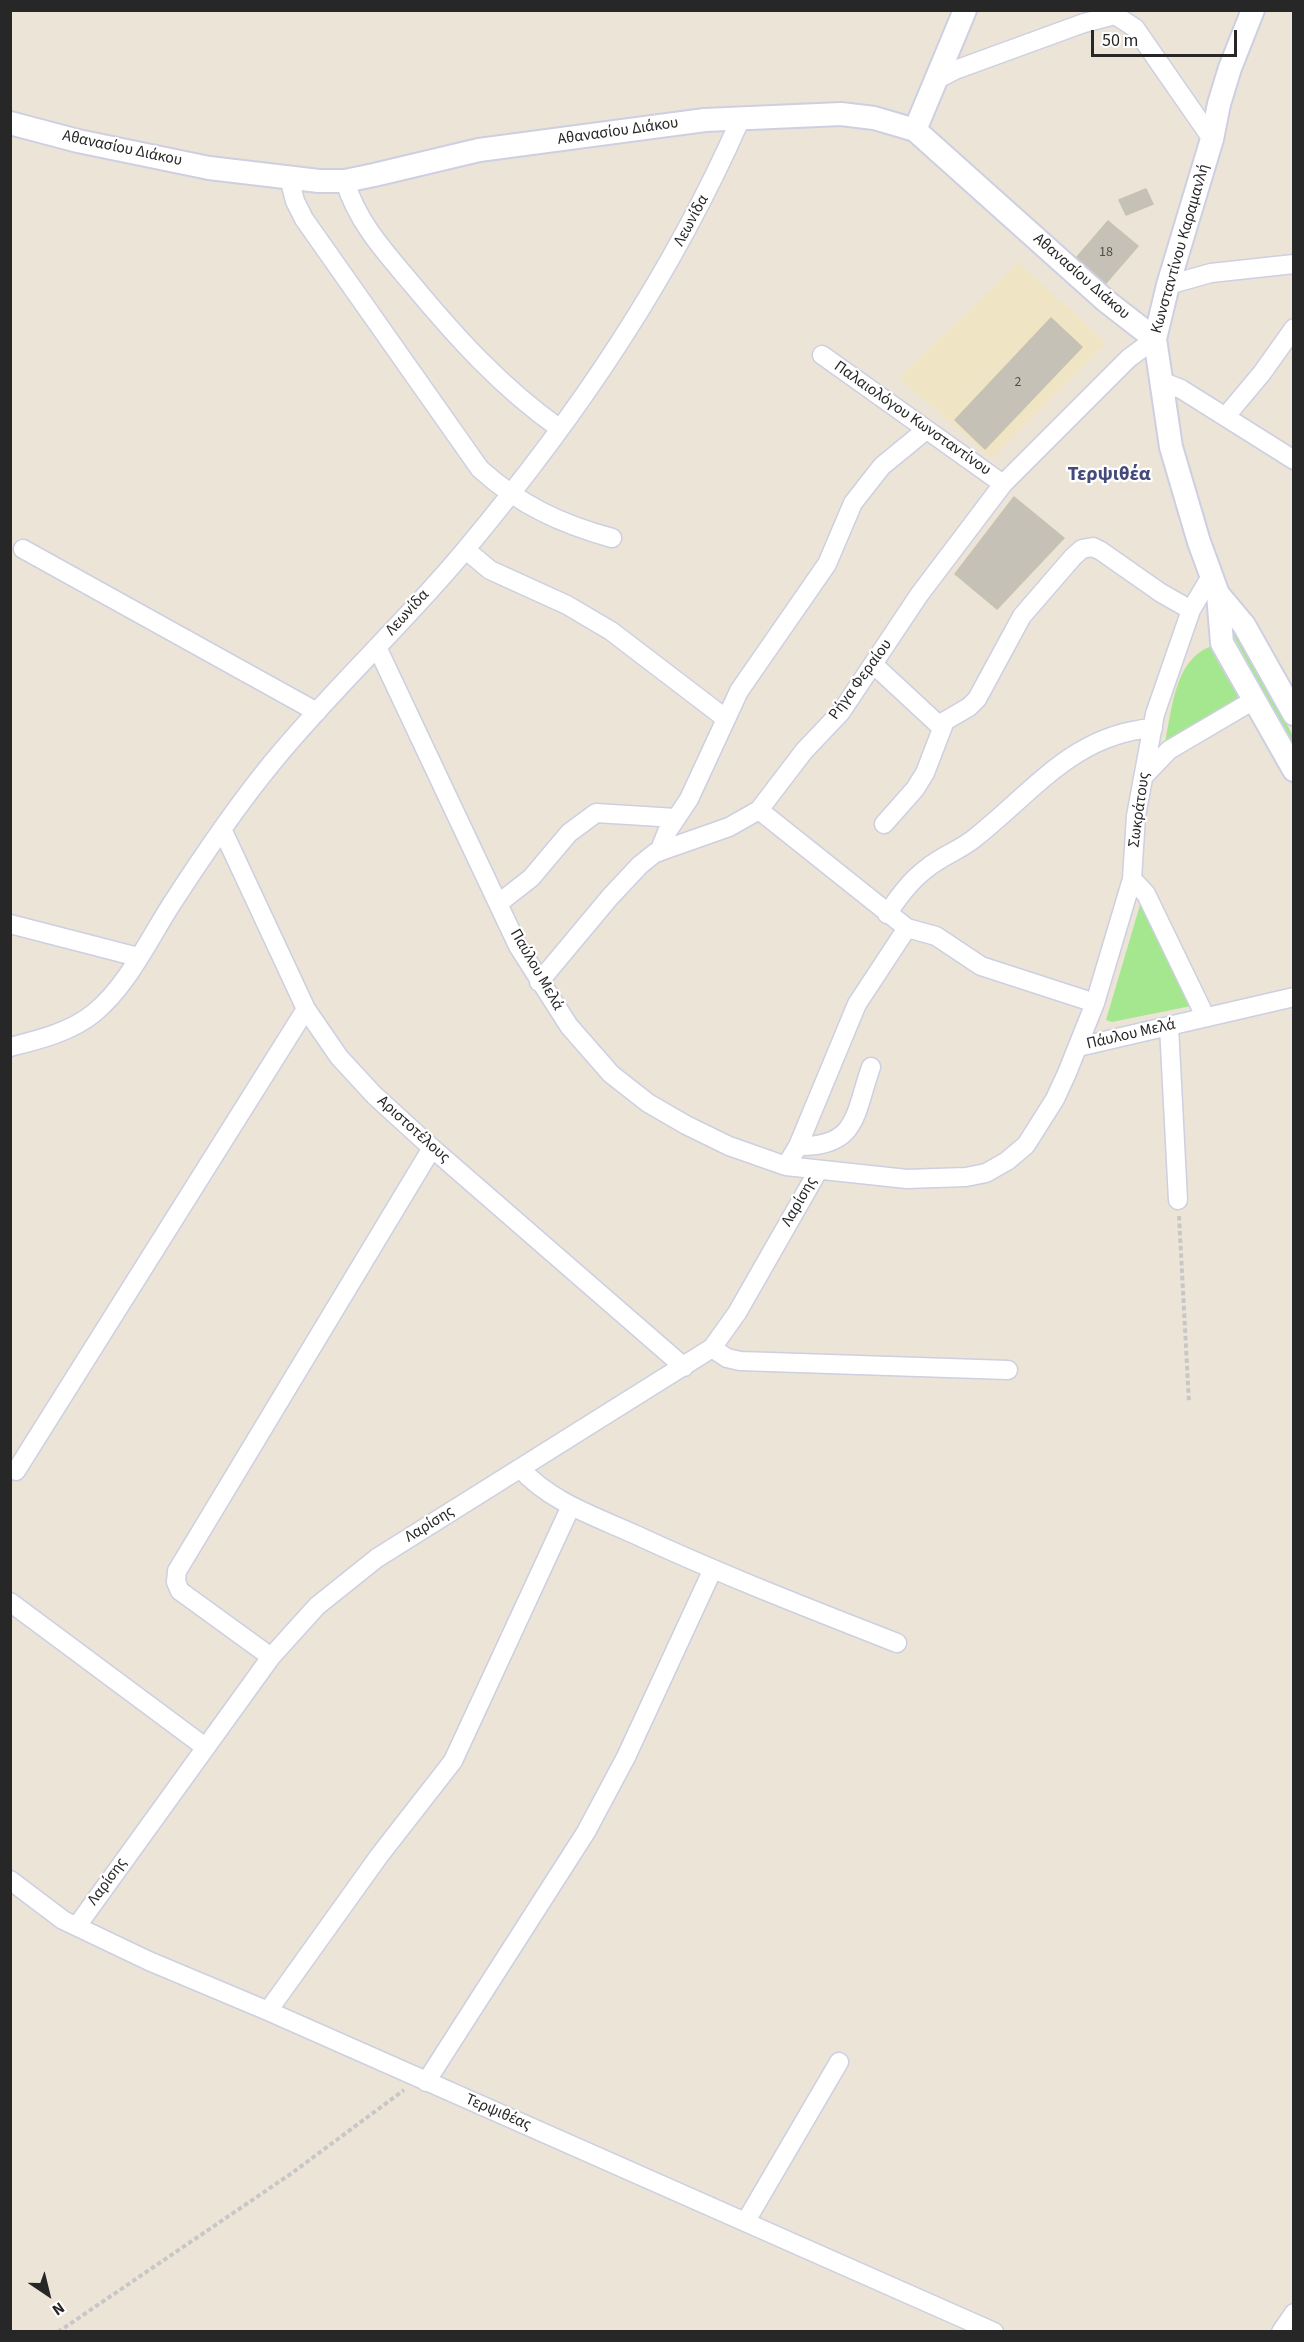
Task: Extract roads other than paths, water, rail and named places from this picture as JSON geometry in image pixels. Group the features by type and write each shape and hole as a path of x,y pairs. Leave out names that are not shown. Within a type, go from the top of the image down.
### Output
{"street":[{"path":"915,130 965,10"},
{"name":"Κωνσταντίνου Καραμανλή","path":"1253,10 1230,68 1212,139 1168,285 1155,339 1171,447 1214,585 1222,643 1293,770"},
{"path":"936,80 955,70 1084,22 1115,15 1135,28 1212,139"},
{"name":"Αθανασίου Διάκου","path":"10,123 143,155 209,168 289,178 345,181 479,150 705,120 841,114 874,118 915,130 1106,301 1155,339"},
{"name":"Λεωνίδα","path":"10,1047 66,1029 92,1015 111,995 222,829 274,761 466,550 512,493 612,356 654,290 688,231 741,118"},
{"path":"289,178 295,201 304,219 465,450 480,468 512,493 555,520 612,538"},
{"path":"345,181 359,218 417,290 489,370 521,400 559,428"},
{"path":"1168,285 1211,273 1293,264"},
{"path":"1226,416 1263,373 1293,328"},
{"name":"Ρήγα Φεραίου","path":"539,982 640,865 659,852 729,828 759,810 804,751 841,712 919,595 1003,484 1129,358 1155,339"},
{"name":"Παλαιολόγου Κωνσταντίνου","path":"822,355 1003,484"},
{"path":"1162,382 1181,389 1293,460"},
{"path":"659,852 689,799 739,692 827,564 857,498 882,466 926,430"},
{"path":"884,824 915,789 925,773 945,721 969,707 977,699 1022,616 1072,557 1082,549 1093,547 1111,555 1161,593 1191,610"},
{"path":"24,549 317,712"},
{"path":"466,550 490,570 567,605 611,631 725,718"},
{"name":"Κωνσταντίνου Καραμανλή","path":"1214,585 1244,625 1293,714"},
{"name":"Σωκράτους","path":"1078,1047 1095,1003 1132,879 1136,816 1155,714 1191,610 1214,585"},
{"name":"Παύλου Μελά","path":"377,647 518,945 539,982 569,1026 611,1074 648,1103 729,1146 786,1166 818,1171"},
{"path":"873,664 942,728"},
{"path":"1144,776 1169,750 1254,700"},
{"path":"887,914 911,882 926,868 975,838 1070,757 1104,737 1134,729 1153,728"},
{"path":"759,810 907,928 936,936 981,966 1095,1003"},
{"path":"499,903 531,878 569,833 596,813 676,819"},
{"name":"Αριστοτέλους","path":"222,829 306,1009 325,1038 355,1075 432,1148 684,1367"},
{"path":"1132,879 1146,894 1165,929 1205,1016"},
{"path":"10,924 138,957"},
{"path":"786,1166 798,1146 857,1004 907,928"},
{"name":"Πάυλου Μελά","path":"818,1171 907,1179 966,1177 986,1173 1007,1161 1026,1145 1055,1099 1078,1047 1293,997"},
{"path":"16,1472 306,1009"},
{"path":"1169,1026 1178,1200"},
{"path":"798,1146 831,1143 846,1134 872,1067"},
{"path":"271,1657 180,1591 176,1582 177,1571 432,1148"},
{"name":"Λαρίσης","path":"77,1926 271,1657 316,1606 376,1557 712,1348 737,1313 818,1171"},
{"path":"712,1348 727,1358 741,1361 1008,1370"},
{"path":"520,1468 538,1486 571,1506 712,1570 897,1643"},
{"path":"268,2011 379,1856 453,1761 571,1506"},
{"path":"422,2080 586,1832 626,1757 712,1570"},
{"path":"10,1602 205,1747"},
{"name":"Τερψιθέας","path":"10,1880 63,1920 149,1961 268,2011 994,2331"},
{"path":"746,2221 839,2062"},
{"path":"1281,2331 1293,2313"}],"district":[{"name":"Τερψιθέα","path":"1109,476"}]}
